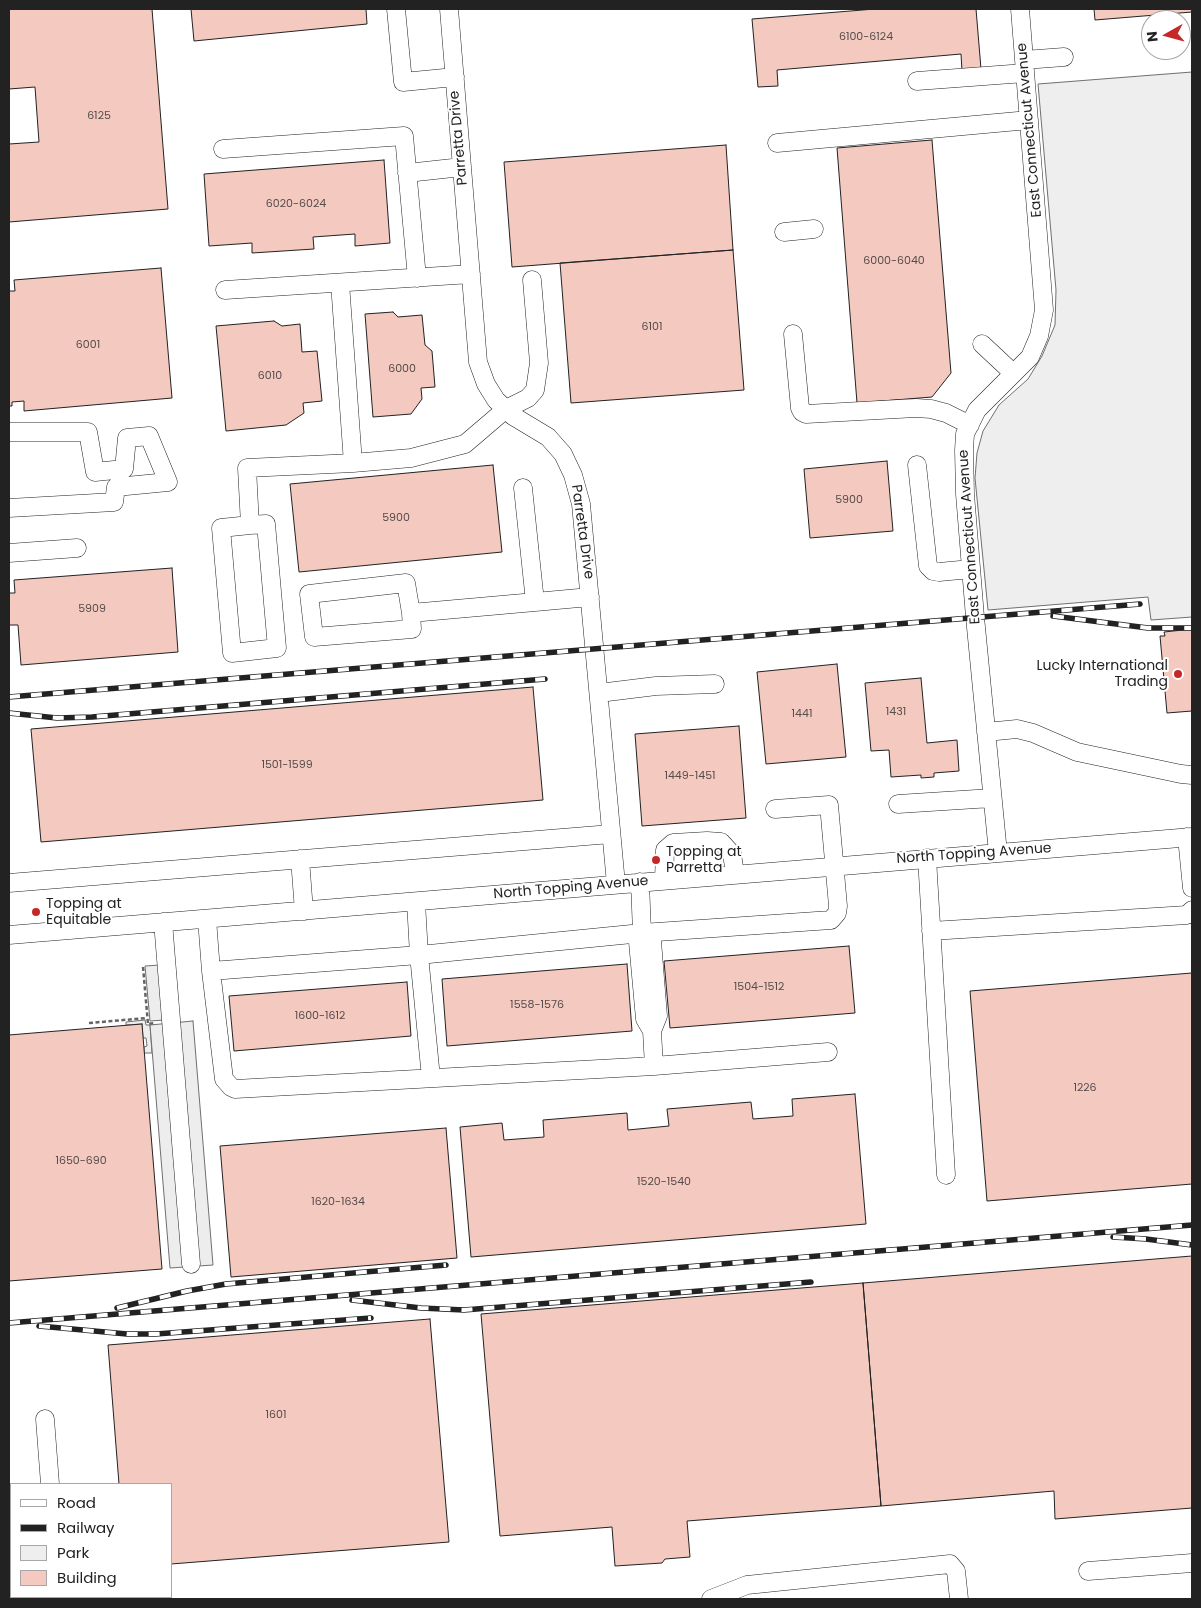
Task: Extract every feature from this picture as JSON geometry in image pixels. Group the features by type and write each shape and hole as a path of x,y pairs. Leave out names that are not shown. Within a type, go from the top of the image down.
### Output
{"street":[{"path":"396,9 403,82 455,77"},
{"name":"Parretta Drive","path":"449,9 478,362 486,384 496,400 513,416 548,437 563,454 574,475 581,504 616,884"},
{"name":"East Connecticut Avenue","path":"998,853 971,569 964,450 965,434 977,410 1030,357 1039,336 1044,310 1020,9"},
{"path":"917,81 1025,67 1064,56"},
{"path":"777,143 1029,120"},
{"path":"223,149 404,136 417,278"},
{"path":"407,172 462,167"},
{"path":"784,232 814,229"},
{"path":"225,290 471,274"},
{"path":"250,525 247,468 411,458 465,444 506,409 528,398 535,390 539,363 532,280"},
{"path":"340,283 353,463"},
{"path":"793,334 800,408 802,412 806,414 916,408 931,409 946,413 970,424"},
{"path":"982,344 1013,373"},
{"path":"9,432 88,432 95,472 124,469 128,438 148,436 168,482 116,487 114,502 9,508"},
{"path":"917,465 928,566 933,571 939,572 971,569"},
{"path":"523,488 535,602"},
{"path":"266,524 277,648 232,653 221,528 250,525 266,524"},
{"path":"9,553 78,548"},
{"path":"406,582 411,613 412,629 314,637 309,594 406,582"},
{"path":"411,613 590,597"},
{"path":"599,693 656,686 715,684"},
{"path":"986,732 1016,729 1033,733 1077,752 1192,775"},
{"path":"898,804 992,798"},
{"path":"211,972 419,955 642,933 831,920 837,913 838,906 833,866 830,805 776,809"},
{"path":"9,883 611,834"},
{"path":"1190,837 1192,888"},
{"name":"North Topping Avenue","path":"9,935 1190,837"},
{"path":"664,880 666,850 673,843 721,842 732,854 735,874"},
{"path":"927,858 946,1175"},
{"path":"300,859 304,911"},
{"path":"640,882 642,933 652,941 658,1016 652,1031 654,1066"},
{"path":"416,902 419,955 431,1078"},
{"path":"931,931 1187,915 1192,910"},
{"path":"207,918 211,972 224,1079 230,1087 235,1089 654,1066 828,1052"},
{"path":"163,922 191,1264"},
{"path":"45,1419 50,1483"},
{"path":"1088,1571 1192,1563"},
{"path":"711,1599 748,1592 950,1564 956,1571 959,1599"}],"path":[{"path":"143,967 148,1024 172,1021"},
{"path":"89,1023 147,1018"}],"green space":[{"path":"1192,72 1192,617 1151,620 1148,597 988,610 975,478 977,453 983,431 999,405 1028,379 1042,356 1055,325 1056,290 1038,84"},
{"path":"145,1020 146,1025 150,1025 152,1053 144,1053 144,1047 147,1046 146,1038 143,1038 142,1024 126,1025 126,1022"}],"shaded area":[{"path":"175,964 179,1019 150,1021 145,966"},
{"path":"193,1021 213,1265 170,1268 150,1025"}],"building":[{"path":"9,9 152,9 168,209 9,222 9,144 39,142 35,87 9,89"},
{"path":"191,9 366,9 367,24 194,41"},
{"path":"875,9 976,9 981,69 962,71 961,54 777,70 778,86 758,87 752,19"},
{"path":"1094,9 1192,9 1191,12 1191,10 1141,10 1141,16 1095,20"},
{"path":"932,140 951,373 932,397 857,403 837,148"},
{"path":"726,145 733,250 512,267 504,162"},
{"path":"384,160 390,243 355,246 355,234 313,237 314,249 252,253 252,243 209,246 204,174"},
{"path":"733,250 744,390 571,403 560,263"},
{"path":"161,268 172,398 24,411 24,401 12,402 12,406 9,406 9,291 15,291 14,280"},
{"path":"393,312 398,317 422,315 425,345 432,351 435,387 421,388 422,399 411,414 373,417 365,314"},
{"path":"274,321 282,326 300,324 302,352 317,351 322,401 303,403 304,413 286,425 226,431 216,326"},
{"path":"887,461 893,531 810,538 804,469"},
{"path":"493,465 502,552 299,572 290,484"},
{"path":"172,568 178,652 21,665 18,625 9,625 9,593 15,593 14,580"},
{"name":"Lucky International Trading","path":"1192,629 1192,711 1167,713 1160,636 1165,636 1164,632"},
{"path":"837,664 846,757 766,764 757,672"},
{"path":"921,678 927,743 957,740 959,771 934,773 934,777 921,778 921,775 891,777 889,750 871,751 865,683"},
{"path":"533,687 543,800 41,842 31,729"},
{"path":"739,726 746,818 642,826 635,734"},
{"path":"849,946 855,1013 670,1028 664,961"},
{"path":"627,964 632,1031 447,1046 442,979"},
{"path":"1192,973 1192,1184 987,1201 970,991"},
{"path":"407,982 411,1036 234,1051 229,996"},
{"path":"142,1024 162,1269 9,1281 9,1035"},
{"path":"855,1094 866,1224 471,1257 460,1127 502,1123 504,1140 544,1137 543,1120 627,1113 628,1130 669,1126 667,1109 751,1102 753,1119 793,1116 792,1099"},
{"path":"446,1128 457,1258 231,1277 220,1146"},
{"path":"1192,1256 1192,1508 1055,1519 1054,1491 881,1506 863,1283"},
{"path":"863,1283 881,1506 687,1521 690,1557 665,1559 662,1563 615,1566 612,1527 500,1536 481,1314"},
{"path":"430,1319 449,1542 172,1564 172,1483 119,1483 108,1345"}],"railway":[{"path":"9,697 1140,604"},
{"path":"1053,616 1148,628 1192,628"},
{"path":"9,713 57,718 92,717 545,679"},
{"path":"9,1323 1192,1225"},
{"path":"1113,1237 1192,1245"},
{"path":"117,1308 187,1291 226,1284 446,1265"},
{"path":"352,1300 421,1308 464,1310 811,1282"},
{"path":"39,1326 127,1334 156,1334 371,1318"}],"place":[{"name":"Lucky International Trading","path":"1178,674"},
{"name":"Topping at Parretta","path":"656,860"},
{"name":"Topping at Equitable","path":"36,912"}]}
